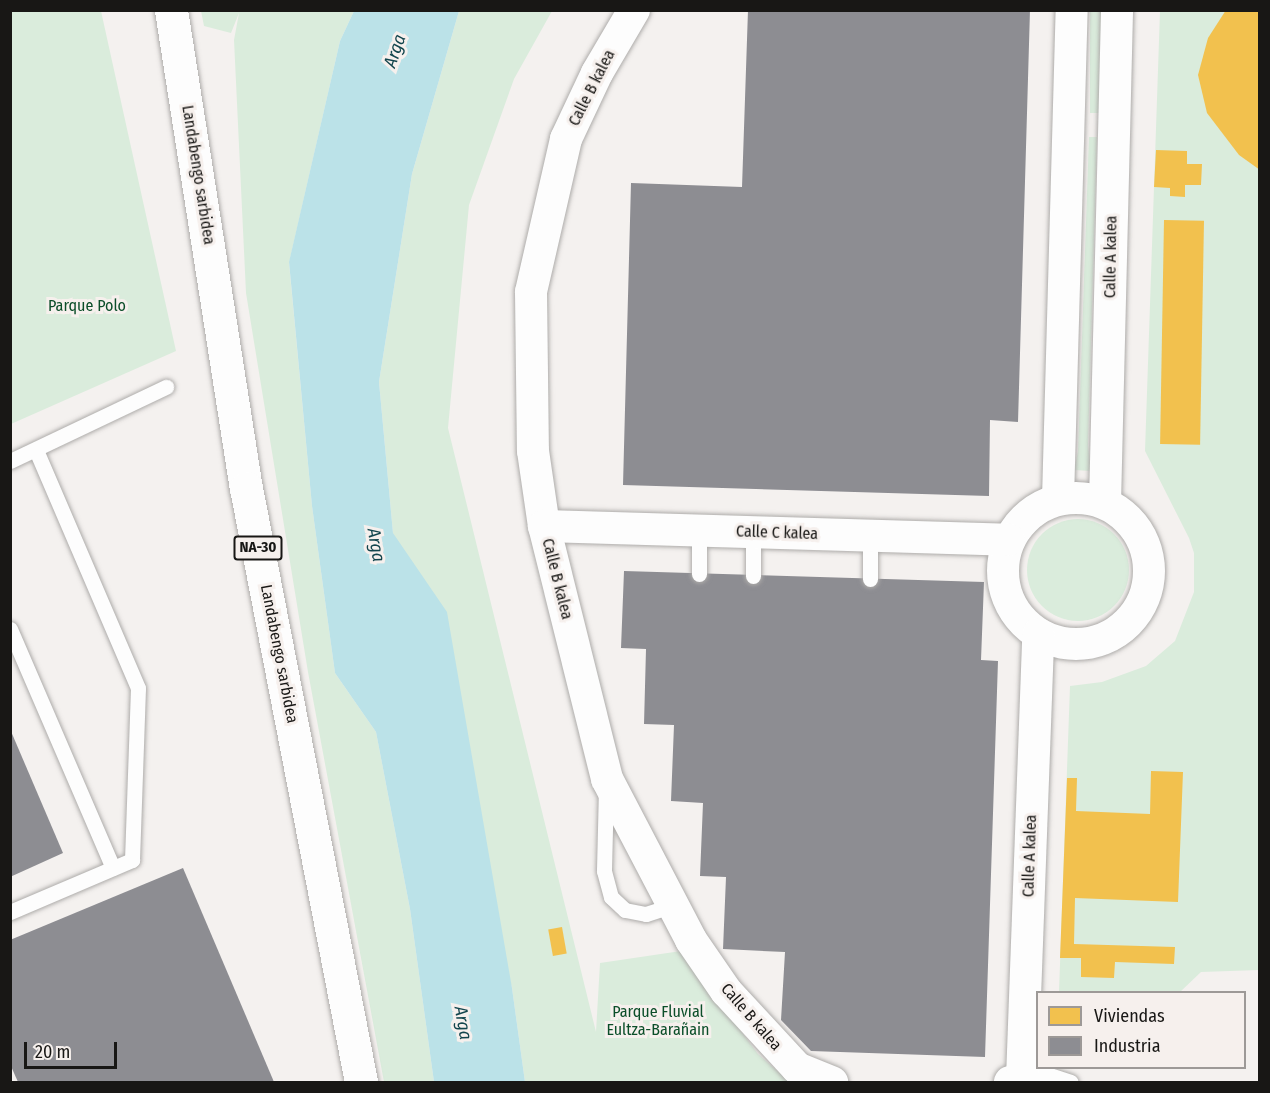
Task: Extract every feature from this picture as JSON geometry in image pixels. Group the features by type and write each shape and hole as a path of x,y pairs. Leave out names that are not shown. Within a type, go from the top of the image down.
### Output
{"highway":[{"name":"Landabengo sarbidea","path":"171,10 246,488 361,1083"}],"street":[{"name":"Calle B kalea","path":"634,10 597,73 566,139 531,292 529,374 532,451 544,526 607,779 673,905 726,991 755,1026 797,1068 832,1083"},
{"path":"1058,499 1072,10"},
{"name":"Calle A kalea","path":"1105,503 1117,10"},
{"path":"1083,497 1105,503 1130,522 1149,557 1149,582 1141,605 1127,624 1100,640 1060,643 1038,634 1022,621 1003,583 1009,540 1031,513 1058,499 1083,497"},
{"name":"Calle C kalea","path":"544,526 1009,540"},
{"name":"Calle A kalea","path":"1016,1081 1038,634"}],"lane":[{"path":"10,461 166,387"},
{"path":"10,912 132,860 138,688 36,450"},
{"path":"699,531 699,574"},
{"path":"753,532 753,576"},
{"path":"870,536 870,579"},
{"path":"10,629 113,868"},
{"path":"607,779 602,829 604,871 612,897 625,910 646,915 673,905"},
{"path":"1016,1081 1043,1073 1071,1083"}],"green space":[{"name":"Parque Polo","path":"11,10 101,11 176,351 11,424"},
{"path":"201,11 354,11 340,41 289,263 312,506 335,673 376,732 410,909 434,1082 384,1082 308,672 246,293 234,40 239,13 231,33 204,26"},
{"name":"Parque Fluvial Eultza-Barañain","path":"459,11 552,11 514,79 469,205 448,428 596,1032 600,963 681,951 758,1054 790,1082 525,1082 512,988 393,533 379,382 412,174"},
{"path":"1090,11 1101,11 1101,113 1090,113"},
{"path":"1160,11 1259,11 1259,970 1201,972 1181,991 1059,991 1070,686 1102,682 1146,666 1175,641 1194,592 1194,553 1189,538 1145,451"},
{"path":"1089,137 1097,137 1088,445 1091,471 1074,470 1078,451"},
{"path":"1078,519 1098,522 1107,527 1121,541 1126,550 1129,570 1126,590 1121,599 1107,613 1098,618 1078,621 1058,618 1049,613 1035,599 1030,590 1027,570 1030,550 1035,541 1049,527 1058,522"}],"water":[{"name":"Arga","path":"354,11 459,11 412,174 379,382 393,533 447,612 512,988 525,1082 434,1082 410,909 376,732 335,673 312,506 289,262 340,41"}],"building: Viviendas":[{"path":"1226,10 1260,10 1260,170 1239,155 1207,113 1198,75 1208,38"},
{"path":"1156,150 1187,151 1187,164 1202,164 1201,185 1185,185 1185,197 1170,196 1170,188 1154,187"},
{"path":"1164,220 1204,221 1200,445 1160,444"},
{"path":"1151,771 1183,772 1178,902 1075,898 1074,944 1175,947 1174,964 1115,962 1114,978 1081,977 1081,958 1060,958 1067,778 1077,778 1076,811 1150,814"},
{"path":"562,927 567,954 553,956 548,929"}],"building: Industria":[{"path":"748,10 1030,10 1018,422 990,420 989,496 623,485 631,183 742,187"},
{"path":"624,571 984,582 981,660 998,661 985,1057 811,1051 781,1020 785,952 723,949 726,877 700,876 703,803 671,801 674,725 644,724 646,649 621,648"},
{"path":"10,729 63,853 10,877"},
{"path":"183,868 274,1082 18,1082 10,1064 10,940"}]}
